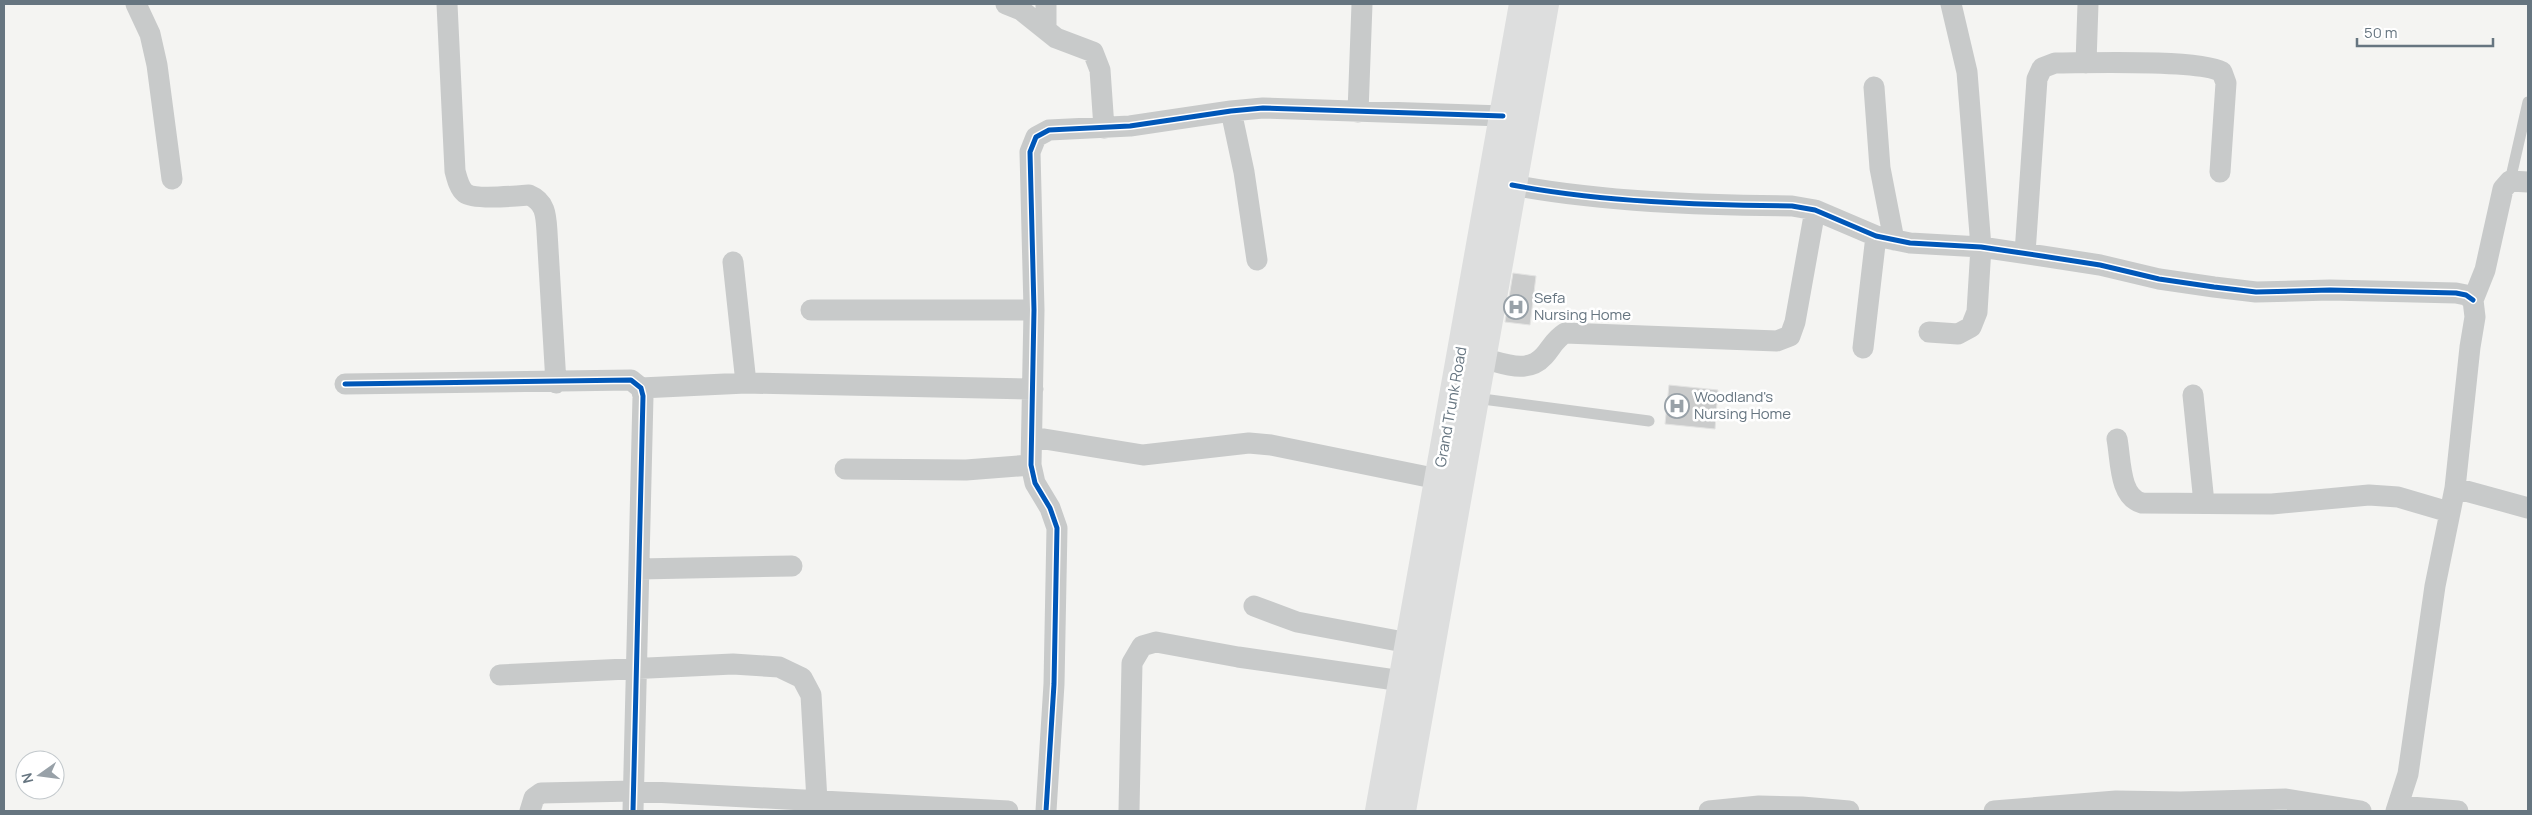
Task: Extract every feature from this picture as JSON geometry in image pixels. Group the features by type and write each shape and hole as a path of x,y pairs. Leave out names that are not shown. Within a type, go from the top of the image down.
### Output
{"main road":[{"name":"Grand Trunk Road","path":"1379,811 1523,4"},
{"name":"Grand Trunk Road","path":"1402,811 1545,4"}],"street":[{"path":"136,4 150,34 158,65 172,180"},
{"path":"447,4 455,171 459,186 465,194 474,196 529,195 537,199 542,205 547,232 556,383"},
{"path":"1006,4 1021,10 1056,38 1093,52 1100,70 1104,128"},
{"path":"1046,4 1046,30"},
{"path":"1358,112 1362,4"},
{"path":"1929,332 1958,334 1971,327 1977,312 1981,247 1967,72 1951,4"},
{"path":"2086,63 2088,4"},
{"path":"2025,253 2037,79 2042,68 2055,63 2214,67 2222,72 2226,83 2220,172"},
{"path":"1863,348 1885,238 1874,88"},
{"path":"1046,811 1054,684 1057,528 1050,508 1035,483 1031,465 1034,310 1030,152 1036,137 1049,130 1161,123 1231,111 1263,108 1503,116"},
{"path":"1231,111 1244,172 1257,260"},
{"path":"2458,811 2397,809 2408,774 2420,675 2449,512 2456,488 2470,347 2475,316 2473,300 2485,270 2503,189 2519,181"},
{"path":"1512,185 1557,193 1598,197 1792,206 1815,210 1885,238 2025,253 2100,265 2159,279 2214,287 2256,292 2330,290 2456,293 2466,295 2473,300"},
{"path":"1481,358 1522,368 1537,363 1554,340 1565,333 1777,341 1790,336 1795,322 1815,210"},
{"path":"733,262 746,383"},
{"path":"811,310 1034,310"},
{"path":"345,384 556,383 631,380 641,388 643,396 633,801"},
{"path":"641,388 746,383 1033,388"},
{"path":"2193,394 2204,503"},
{"path":"1032,437 1143,455 1249,443 1271,445 1438,478"},
{"path":"2117,439 2126,492 2133,500 2142,503 2272,504 2369,495 2398,497 2449,512"},
{"path":"845,469 966,470 1031,465"},
{"path":"2456,488 2528,508"},
{"path":"639,569 792,566"},
{"path":"1254,606 1297,622 1409,643"},
{"path":"1129,811 1132,663 1142,646 1156,642 1238,657 1402,681"},
{"path":"500,675 733,664 779,667 802,678 811,695 817,801"},
{"path":"530,811 534,798 541,793 633,801 740,804 817,801 887,808 1008,811"},
{"path":"1994,811 2116,801 2181,802 2276,799 2322,803 2361,811"},
{"path":"1716,811 1759,806 1849,811"}],"lane":[{"path":"2519,181 2528,102"},
{"path":"1474,398 1649,421"}],"building":[{"path":"1513,273 1536,276 1530,325 1505,322"},
{"path":"1669,385 1718,390 1715,429 1665,424"}],"cycle path":[{"path":"1046,811 1054,684 1057,528 1050,508 1035,483 1031,465 1034,310 1030,152 1036,137 1049,130 1130,126 1263,108 1503,116"},
{"path":"1512,185 1546,191 1651,202 1792,206 1815,210 1876,236 1910,243 1981,247 2100,265 2159,279 2214,287 2256,292 2330,290 2456,293 2466,295 2473,300"},
{"path":"345,384 631,380 641,388 643,396 633,811"}],"place":[{"name":"Sefa Nursing Home","path":"1516,307"},
{"name":"Woodland's Nursing Home","path":"1677,406"}]}
